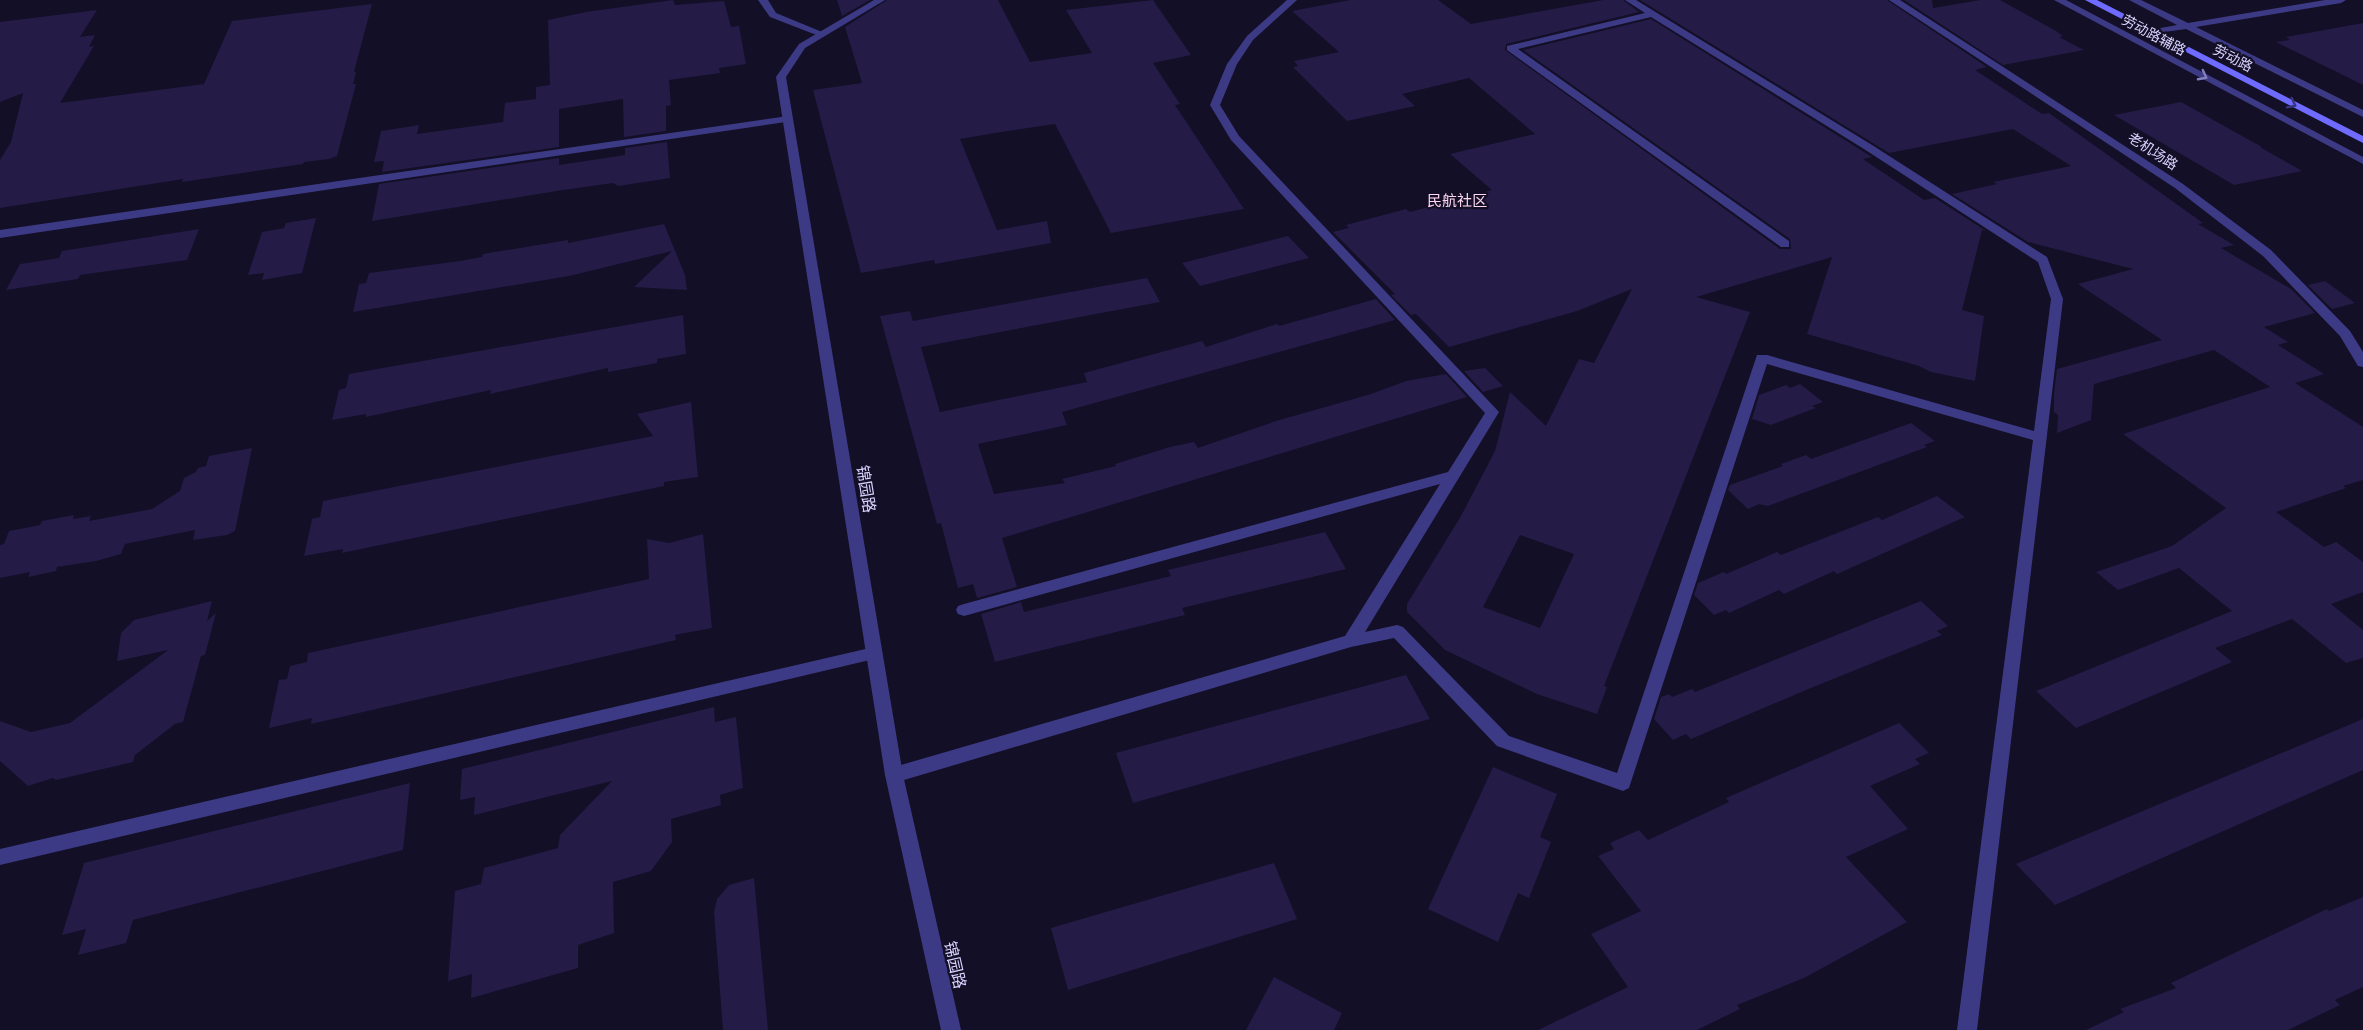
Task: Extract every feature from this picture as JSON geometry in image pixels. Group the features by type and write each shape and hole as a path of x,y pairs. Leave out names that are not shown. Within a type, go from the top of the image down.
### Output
{"main road":[{"name":"劳动路","path":"2090,0 2363,140"},
{"name":"劳动路","path":"2107,0 2363,129"}],"street":[{"path":"763,0 773,15 822,34"},
{"name":"锦园路","path":"880,0 802,46 781,76 894,775 951,1030"},
{"path":"1292,0 1250,38 1232,64 1215,105 1235,138 1492,412 1351,641"},
{"path":"1630,0 1868,147 2043,260 2057,299 1967,1030"},
{"name":"老机场路","path":"1894,0 2179,186 2267,253 2345,334 2363,363"},
{"name":"劳动路辅路","path":"2059,0 2363,161"},
{"name":"劳动路辅路","path":"2134,0 2363,114"},
{"path":"2152,32 2341,0"},
{"path":"1653,14 1510,48 1785,244"},
{"path":"0,234 788,119"},
{"path":"894,775 1351,641 1397,631 1503,741 1623,783 1762,358 2040,437"},
{"path":"964,610 1452,476"},
{"path":"0,857 874,653"}],"building":[{"path":"673,0 675,5 724,1 731,27 739,26 746,64 719,68 720,73 669,80 671,105 666,106 666,131 624,137 623,99 559,109 559,147 382,172 384,161 374,162 381,131 419,125 417,134 503,122 505,103 536,99 536,87 550,85 548,20 586,12"},
{"path":"837,0 870,0 842,16"},
{"path":"887,0 998,0 1030,62 1092,53 1066,10 1153,0 1191,55 1153,63 1180,104 1175,105 1244,209 1111,233 1055,124 995,133 960,139 997,230 1047,221 1051,243 935,264 934,260 861,273 813,90 862,83 845,27"},
{"path":"1350,0 1438,0 1471,24 1603,0 1623,0 1639,12 1506,44 1505,50 1780,249 1791,249 1790,239 1523,50 1651,19 1872,157 1863,159 1924,200 1935,198 1986,231 1982,230 1962,310 1984,316 1975,381 1931,372 1919,366 1807,334 1832,257 1696,297 1750,312 1604,686 1607,687 1597,714 1537,694 1445,650 1407,612 1407,604 1461,516 1495,451 1510,392 1546,426 1579,359 1594,363 1632,289 1577,311 1449,347 1416,314 1411,315 1391,295 1395,294 1333,232 1349,228 1346,225 1406,209 1410,212 1492,190 1450,154 1535,134 1469,78 1402,94 1415,106 1347,121 1293,67 1298,66 1294,61 1339,52 1292,11","holes":["1520,535 1574,554 1540,628 1483,607"]},
{"path":"1640,0 1887,0 1987,67 1975,70 2042,114 2049,113 2203,223 2198,224 2234,245 2221,248 2291,289 2315,313 2264,327 2288,342 2278,345 2324,374 2295,383 2363,427 2363,480 2276,512 2324,547 2336,542 2363,562 2363,592 2331,604 2363,630 2363,658 2346,663 2292,619 2215,648 2232,662 2076,728 2036,691 2232,611 2179,568 2118,590 2096,572 2172,546 2226,508 2123,434 2270,387 2214,350 2094,384 2091,420 2057,433 2058,415 2054,412 2054,394 2057,369 2162,340 2078,284 2133,269 2028,242 1952,194 1997,184 1993,182 2071,166 2013,129 1889,153"},
{"path":"1904,0 1932,0 1933,8 1980,0 2000,0 2056,31 2063,36 2059,37 2084,50 2003,65"},
{"path":"372,4 354,72 356,72 353,84 356,84 337,156 303,164 182,182 183,179 0,208 0,160 11,142 23,93 0,102 0,22 97,10 80,37 95,35 89,47 94,46 60,103 204,84 232,21"},
{"path":"2363,23 2363,85 2276,42 2290,40 2286,37"},
{"path":"2181,102 2302,171 2234,185 2114,115"},
{"path":"667,142 670,178 618,186 613,183 563,190 372,221 379,184 559,158 559,165 625,155 625,148"},
{"path":"316,218 302,273 262,280 264,273 248,275 262,232 284,228 286,223"},
{"path":"664,224 685,275 687,290 634,287 672,251 569,276 353,312 359,284 366,283 369,273 460,261 482,257 483,254 568,240 568,243"},
{"path":"199,229 187,260 80,275 78,279 6,290 20,264 59,258 62,251"},
{"path":"1288,236 1309,258 1200,286 1182,263"},
{"path":"1147,278 1160,302 921,347 940,412 1087,382 1084,373 1202,341 1206,347 1277,324 1279,326 1376,299 1395,320 1062,412 1067,425 978,444 994,494 1065,483 1062,479 1116,466 1115,464 1170,447 1194,442 1198,448 1406,381 1446,374 1467,397 1002,538 1017,587 977,598 973,584 958,588 941,523 937,524 880,316 910,311 913,321"},
{"path":"2325,281 2355,303 2332,309 2308,285"},
{"path":"683,315 686,354 657,359 657,363 608,372 608,368 490,394 491,390 366,417 366,414 332,420 339,390 346,388 349,374"},
{"path":"1485,368 1503,386 1483,392 1464,371"},
{"path":"1800,384 1823,402 1812,406 1816,408 1771,425 1752,419 1759,395 1786,385 1790,388"},
{"path":"691,402 698,477 664,482 664,486 342,553 343,549 304,556 312,519 320,517 323,501 653,436 637,414"},
{"path":"1911,423 1935,441 1924,445 1927,447 1768,506 1759,504 1748,509 1728,490 1730,485 1783,466 1781,464 1806,455 1811,459"},
{"path":"252,448 235,531 227,535 193,540 195,530 125,544 121,554 96,561 57,567 56,571 28,577 30,572 0,578 0,545 4,544 9,531 40,525 42,521 74,515 73,519 91,516 89,521 152,509 180,491 184,478 196,472 198,468 206,466 209,456"},
{"path":"1937,496 1965,517 1837,574 1834,571 1784,594 1779,590 1729,613 1726,610 1714,615 1694,595 1698,583 1724,572 1726,574 1777,552 1781,555 1878,517 1882,520"},
{"path":"1325,532 1346,569 1182,608 1185,615 995,662 981,614 1021,602 1024,612 1171,576 1168,570"},
{"path":"703,534 712,628 675,635 676,640 311,724 312,718 269,728 279,680 287,679 290,666 307,662 308,653 649,579 647,539 669,543"},
{"path":"212,601 207,621 216,613 205,655 201,656 183,722 175,724 135,755 133,762 56,780 53,778 28,786 0,761 0,721 31,732 70,723 168,650 117,661 121,633 134,620"},
{"path":"1921,601 1948,626 1937,631 1942,635 1691,739 1686,734 1673,740 1654,719 1661,697 1669,694 1672,697 1692,689 1695,692"},
{"path":"1406,675 1430,719 1133,803 1116,753"},
{"path":"714,707 715,722 736,717 743,788 720,795 721,805 671,819 672,842 651,871 613,882 614,933 578,945 578,968 471,998 472,974 448,981 455,891 481,884 484,868 558,848 560,835 612,781 474,815 475,797 460,800 462,769"},
{"path":"2363,719 2363,770 2055,905 2016,864"},
{"path":"1899,723 1929,753 1915,759 1920,764 1870,786 1908,829 1846,857 1907,922 1804,978 1737,1005 1740,1009 1697,1030 1538,1030 1628,987 1591,934 1641,911 1598,856 1614,849 1610,843 1639,830 1648,840 1729,802 1726,798"},
{"path":"1493,767 1557,794 1540,837 1551,842 1529,898 1518,893 1498,942 1428,909"},
{"path":"410,783 403,850 133,920 126,943 78,955 86,929 62,935 84,863"},
{"path":"1274,863 1297,919 1068,990 1051,928"},
{"path":"754,878 768,1030 723,1030 714,912 717,899 729,885"},
{"path":"2363,897 2363,987 2335,1000 2340,1005 2288,1030 2086,1030 2124,1012 2120,1009 2176,988 2171,983 2327,909 2329,911"},
{"path":"1274,977 1342,1013 1334,1030 1246,1030"}],"district":[{"name":"民航社区","path":"1457,201"}]}
